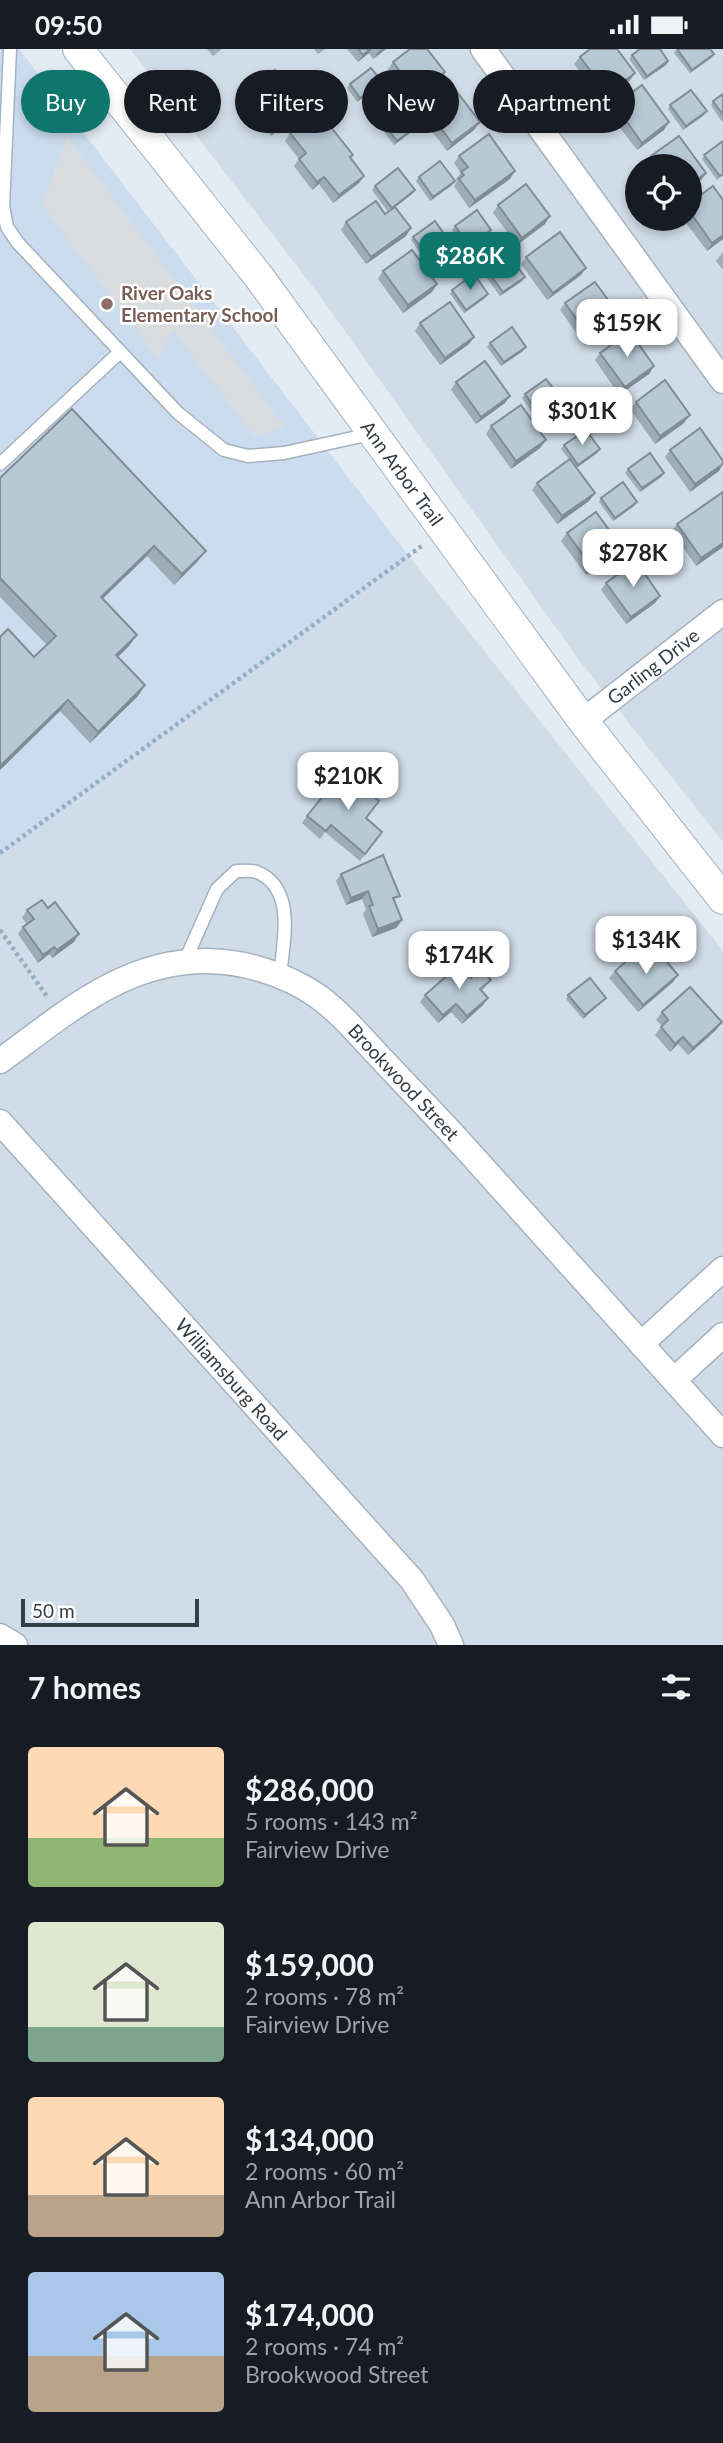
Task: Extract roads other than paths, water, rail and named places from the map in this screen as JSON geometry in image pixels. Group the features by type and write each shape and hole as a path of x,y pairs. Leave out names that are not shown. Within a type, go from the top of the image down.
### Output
{"street":[{"name":"Ann Arbor Trail","path":"78,49 259,277 583,721 723,899"},
{"path":"483,49 723,381"},
{"name":"Garling Drive","path":"583,721 723,612"},
{"name":"Brookwood Street","path":"0,1061 97,991 131,974 164,965 206,961 239,965 280,976 313,993 346,1022 442,1122 723,1435"},
{"name":"Williamsburg Road","path":"0,1122 412,1580 442,1625 451,1645"},
{"path":"641,1344 723,1269"},
{"path":"674,1380 723,1335"},
{"path":"0,1636 15,1645"}],"lane":[{"path":"10,49 3,206 7,227 18,243 120,352 178,413 224,450 248,456 284,453 373,434"},
{"path":"0,464 120,352"},
{"path":"184,963 218,889 236,871 256,871 275,885 285,908 280,976"}],"place":[{"name":"River Oaks Elementary School","path":"107,304"}]}
